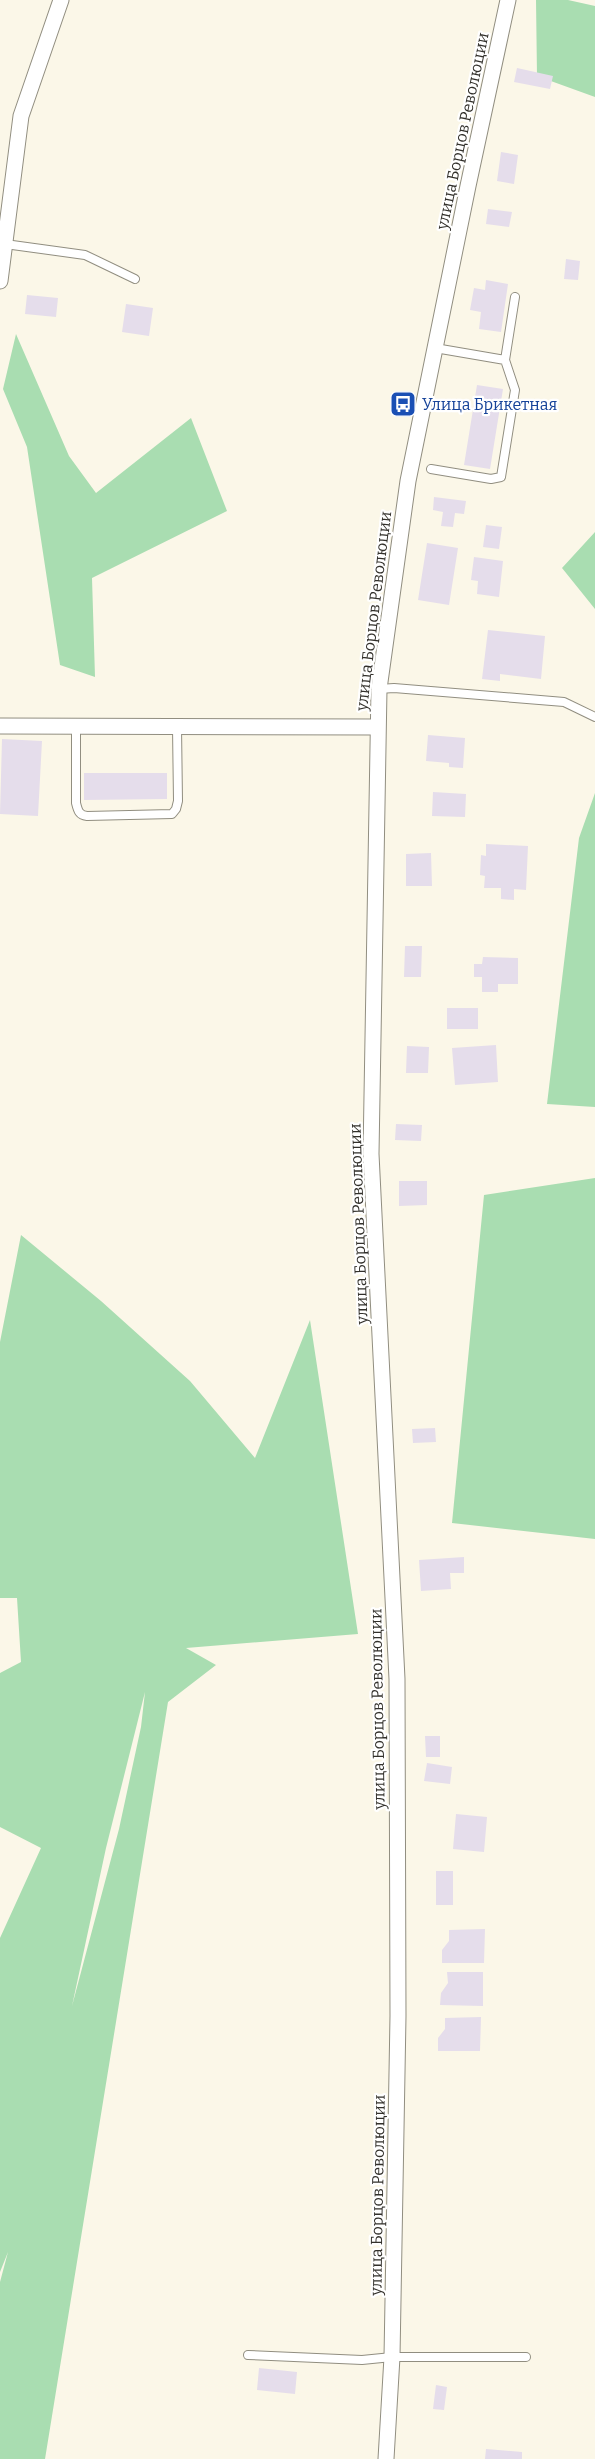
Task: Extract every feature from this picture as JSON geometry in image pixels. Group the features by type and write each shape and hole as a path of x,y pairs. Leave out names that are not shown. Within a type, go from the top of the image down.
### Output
{"street":[{"path":"0,282 21,116 61,0"},
{"name":"улица Борцов Революции","path":"386,2459 392,2357 398,2016 398,1679 371,1154 379,689 408,481 508,0"},
{"path":"0,726 378,727"}],"lane":[{"path":"5,244 85,255 135,279"},
{"path":"431,469 491,479 501,477 515,390 505,360 515,297"},
{"path":"435,348 505,360"},
{"path":"379,689 394,688 564,702 595,717"},
{"path":"76,726 76,803 81,815 87,816 172,814 178,801 177,727"},
{"path":"248,2355 362,2360 392,2357 526,2357"}],"green space":[{"path":"536,0 568,0 595,6 595,97 537,76"},
{"path":"16,334 69,456 96,493 191,418 227,511 92,578 95,677 60,665 27,447 3,389"},
{"path":"595,532 595,609 562,568"},
{"path":"595,793 595,1107 547,1104 579,838"},
{"path":"595,1178 595,1539 452,1523 484,1195"},
{"path":"21,1235 101,1301 190,1381 255,1458 310,1320 358,1634 186,1648 216,1665 168,1702 45,2459 0,2459 0,2282 8,2252 0,2272 0,1938 41,1848 0,1827 0,1673 21,1662 17,1598 0,1598 0,1342","holes":["145,1692 141,1727 119,1829 72,2006 106,1848"]}],"building":[{"path":"517,68 553,76 550,89 514,82"},
{"path":"501,152 518,155 514,184 497,181"},
{"path":"488,209 512,212 509,227 486,224"},
{"path":"566,259 580,261 578,280 564,279"},
{"path":"486,280 508,284 501,332 479,329 481,312 470,310 474,288 485,290"},
{"path":"27,295 58,298 56,317 25,314"},
{"path":"126,304 153,308 149,336 122,332"},
{"path":"477,385 503,389 490,469 464,465"},
{"path":"434,497 466,501 464,514 455,513 453,527 441,526 443,512 433,510"},
{"path":"486,525 502,527 499,549 483,547"},
{"path":"427,543 458,548 449,605 418,600"},
{"path":"474,557 503,561 499,597 477,594 478,581 471,580"},
{"path":"488,630 545,636 541,679 500,674 500,681 482,679"},
{"path":"428,735 465,738 463,768 449,767 449,763 426,761"},
{"path":"2,739 42,741 38,816 0,814"},
{"path":"84,773 167,773 167,799 84,800"},
{"path":"433,792 466,794 465,817 432,816"},
{"path":"486,844 528,846 526,890 514,889 514,900 501,899 501,888 484,888 485,876 480,875 481,855 486,856"},
{"path":"431,853 432,886 406,886 406,854"},
{"path":"405,946 422,946 421,977 404,977"},
{"path":"483,957 518,958 518,984 498,984 498,992 482,992 482,977 474,977 474,964 482,964"},
{"path":"447,1008 478,1008 478,1029 447,1029"},
{"path":"496,1045 498,1082 455,1085 452,1048"},
{"path":"407,1046 429,1047 428,1073 406,1073"},
{"path":"396,1124 422,1125 421,1141 395,1140"},
{"path":"399,1181 427,1181 427,1205 399,1206"},
{"path":"435,1428 436,1442 413,1443 412,1429"},
{"path":"464,1557 464,1573 450,1573 451,1589 421,1591 419,1560"},
{"path":"425,1736 440,1736 440,1757 426,1757"},
{"path":"427,1763 452,1767 450,1784 424,1781"},
{"path":"456,1814 487,1817 484,1852 453,1849"},
{"path":"436,1871 453,1871 453,1905 436,1905"},
{"path":"485,1929 484,1963 442,1963 442,1950 449,1941 449,1930"},
{"path":"447,1972 483,1972 483,2006 440,2005 441,1993 448,1983"},
{"path":"481,2017 480,2051 438,2051 438,2038 445,2029 445,2018"},
{"path":"259,2368 297,2372 295,2394 257,2390"},
{"path":"436,2385 447,2387 444,2410 433,2409"},
{"path":"486,2449 522,2452 522,2459 485,2459"}],"place":[{"name":"Улица Брикетная","path":"403,404"}]}
